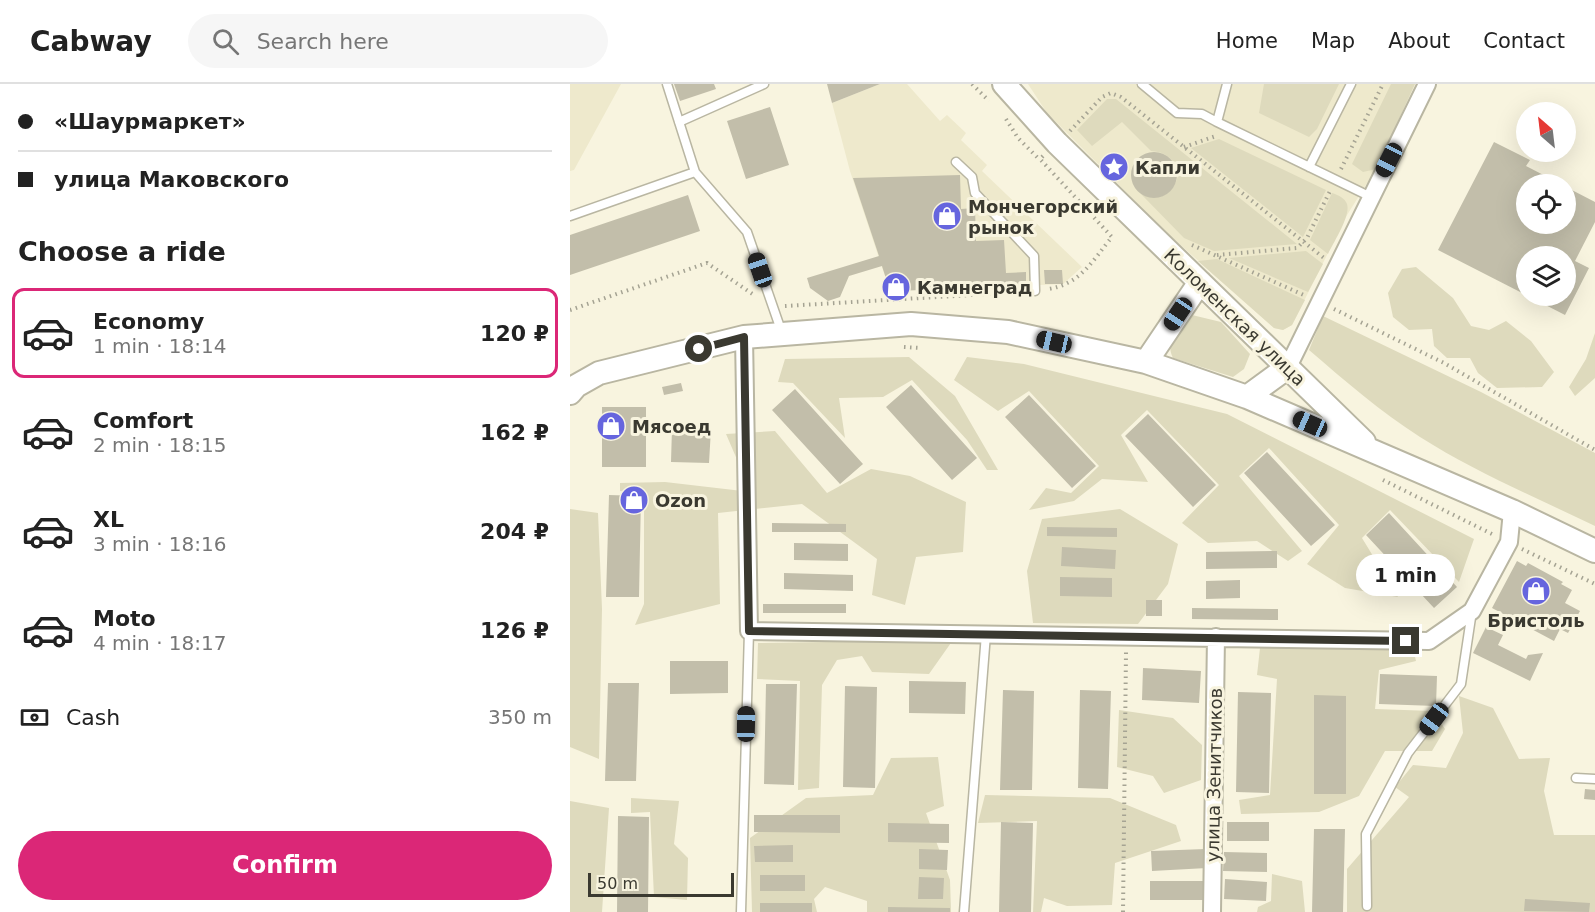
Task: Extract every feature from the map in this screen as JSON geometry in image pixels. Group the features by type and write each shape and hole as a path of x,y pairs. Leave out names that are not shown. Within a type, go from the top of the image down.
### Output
{"street":[{"name":"Коломенская улица","path":"1004,84 1064,136 1200,282 1373,452 1512,511 1595,551"},
{"path":"1247,397 1288,367 1427,84"},
{"path":"1146,362 1200,282"},
{"path":"570,393 576,386 598,373 744,337 921,325 1008,332 1146,362 1247,397 1373,452"},
{"path":"744,337 749,631 1429,641 1472,611 1509,542 1512,511"},
{"name":"улица Зенитчиков","path":"1212,912 1216,637"}],"lane":[{"path":"667,84 695,172 747,232 782,333"},
{"path":"679,122 764,84"},
{"path":"1142,84 1177,113 1202,114 1371,197"},
{"path":"1217,122 1227,84"},
{"path":"1309,167 1351,84"},
{"path":"956,162 972,177 975,193 1034,256 1035,291"},
{"path":"570,216 695,172"},
{"path":"1367,906 1366,834 1408,753 1461,684 1472,611"},
{"path":"741,912 749,631"},
{"path":"964,912 986,633"},
{"path":"1576,778 1595,779"}],"path":[{"path":"972,84 995,107"},
{"path":"1216,255 1297,248 1304,243 1383,84"},
{"path":"1121,97 1126,90"},
{"path":"1040,159 1102,97 1111,93 1121,97 1336,267"},
{"path":"570,310 707,263 773,307 1035,291 1064,287 1081,275 1112,237 1018,138 1002,114"},
{"path":"1064,136 1080,137"},
{"path":"1191,244 1319,302 1444,363 1595,450"},
{"path":"894,347 928,348"},
{"path":"1375,476 1595,584"},
{"path":"1123,912 1126,636"}],"shaded area":[{"path":"570,84 621,84 574,170 570,171"},
{"name":"Мончегорский рынок","path":"880,84 907,84 940,121 947,115 966,133 961,140 987,165 982,171 1082,267 1063,284 890,291 850,171 832,103"},
{"path":"1028,84 1415,84 1376,169 1347,215 1292,325 1283,330 1274,328 1167,233 1047,113"},
{"path":"1264,84 1339,84 1317,129 1309,137 1259,113"},
{"path":"1391,84 1415,84 1376,169 1363,172 1352,164"},
{"path":"1107,99 1116,99 1297,244 1214,251 1184,238 1141,194 1159,197 1173,188 1178,176 1173,161 1162,153 1151,151 1122,122 1092,146 1077,130"},
{"path":"1219,139 1326,190 1303,237 1191,148"},
{"path":"1332,193 1345,200 1348,209 1328,254 1310,240"},
{"path":"1306,251 1323,264 1308,292 1229,258"},
{"path":"1217,259 1305,300 1292,325 1283,330 1274,328 1198,261"},
{"path":"1416,267 1453,298 1471,326 1489,330 1506,321 1531,341 1554,372 1542,387 1497,388 1478,373 1470,358 1447,358 1434,346 1432,329 1409,330 1393,317 1388,293 1402,269"},
{"path":"1192,315 1221,322 1250,354 1244,369 1233,377 1173,358 1171,339 1177,328"},
{"path":"1323,316 1481,392 1595,453 1595,526 1462,462 1420,437 1377,407 1309,350"},
{"path":"1595,333 1595,378 1575,396 1569,387 1586,359"},
{"path":"909,357 955,396 998,470 987,470 967,440 912,380 883,397 839,398 845,438 793,383 778,382 785,359"},
{"path":"967,357 1024,364 1227,414 1474,539 1459,582 1390,510 1362,538 1398,597 1345,588 1307,564 1339,525 1269,448 1239,476 1302,551 1288,561 1257,541 1208,543 1182,523 1219,485 1147,410 1121,435 1148,482 1102,479 1074,501 1029,510 1046,488 1071,493 1099,466 1029,391 998,411 954,380"},
{"path":"775,431 827,493 871,469 910,476 966,502 963,552 916,557 905,605 872,595 877,559 802,504 718,513 720,604 635,625 644,604 644,495 620,491 620,483 665,482 751,492 726,434"},
{"path":"570,509 598,513 602,609 599,759 570,747"},
{"path":"1120,509 1178,544 1168,584 1138,624 1033,623 1027,571 1042,519"},
{"path":"953,640 929,674 872,672 862,656 837,660 822,685 819,788 798,790 800,681 757,679 758,643"},
{"path":"1260,648 1413,648 1416,661 1379,670 1375,709 1433,711 1445,729 1432,751 1385,751 1359,796 1319,812 1241,814 1239,800 1270,795 1277,679 1257,675"},
{"path":"1459,696 1493,708 1519,759 1550,758 1544,791 1554,835 1595,835 1595,912 1347,912 1347,869 1409,797 1395,787 1413,765 1446,768 1463,733"},
{"path":"1119,710 1173,718 1202,745 1201,780 1164,793 1153,776 1117,767"},
{"path":"938,757 944,806 926,813 950,880 951,912 867,912 867,901 825,887 814,899 817,912 752,912 750,838 806,798 873,795 891,758"},
{"path":"985,795 1110,798 1176,825 1181,841 1115,863 1112,905 1067,906 1044,898 1041,912 1033,912 1037,821 978,823"},
{"path":"631,798 679,801 674,844 688,858 687,900 654,897 650,812 631,813"},
{"path":"570,801 609,808 602,912 570,912"},
{"path":"1272,874 1302,881 1305,912 1257,912 1258,907 1271,901"}],"building":[{"path":"674,84 714,84 716,89 680,101"},
{"path":"827,84 880,84 832,103"},
{"path":"770,107 789,165 746,179 727,121"},
{"path":"1494,142 1516,153 1516,162 1529,162 1526,166 1542,174 1516,174 1516,234 1576,234 1576,192 1595,202 1595,222 1576,259 1576,246 1516,246 1516,290 1438,250"},
{"path":"1154,152 1163,153 1171,158 1176,166 1176,184 1171,192 1163,197 1154,198 1145,197 1137,192 1132,184 1131,175 1132,166 1137,158 1145,153"},
{"path":"960,175 961,209 975,208 976,241 1004,240 1006,273 1026,272 1026,287 890,291 882,266 849,276 840,297 828,301 810,288 807,278 879,256 853,178"},
{"path":"688,195 700,231 570,275 570,235"},
{"path":"1576,262 1589,268 1576,293"},
{"path":"1044,270 1062,270 1063,284 1045,284"},
{"path":"1547,306 1570,306 1565,315"},
{"path":"681,383 683,391 664,395 662,387"},
{"path":"911,385 977,458 952,480 886,407"},
{"path":"795,389 863,464 840,484 772,410"},
{"path":"1029,395 1096,466 1072,488 1005,417"},
{"path":"602,407 646,407 646,467 602,467"},
{"path":"1148,414 1216,485 1193,507 1125,436"},
{"path":"672,428 711,429 709,463 671,462"},
{"path":"1267,452 1335,525 1311,546 1244,473"},
{"path":"609,495 641,496 639,597 606,597"},
{"path":"1389,513 1457,587 1434,608 1366,535"},
{"path":"772,523 846,524 846,532 772,532"},
{"path":"1047,527 1117,528 1117,537 1047,536"},
{"path":"794,543 848,544 848,561 794,560"},
{"path":"1062,547 1116,550 1115,569 1061,566"},
{"path":"1277,551 1277,568 1206,569 1206,552"},
{"path":"1517,561 1526,566 1528,563 1563,582 1561,584 1572,590 1565,603 1580,611 1568,633 1560,629 1554,641 1492,608"},
{"path":"784,573 853,575 853,591 784,589"},
{"path":"1060,577 1112,578 1112,597 1060,596"},
{"path":"1240,580 1240,598 1206,599 1206,581"},
{"path":"1146,600 1162,600 1162,616 1146,616"},
{"path":"763,604 846,604 846,613 763,613"},
{"path":"1192,608 1278,609 1278,620 1192,619"},
{"path":"1486,627 1503,635 1498,645 1526,659 1528,655 1543,653 1530,681 1473,653"},
{"path":"670,661 728,661 728,693 670,694"},
{"path":"1143,668 1201,671 1199,703 1142,700"},
{"path":"1380,674 1437,676 1436,706 1379,704"},
{"path":"909,681 966,682 965,714 909,713"},
{"path":"608,683 639,683 636,781 605,781"},
{"path":"766,684 797,684 794,785 764,784"},
{"path":"845,686 877,687 875,788 843,787"},
{"path":"1003,690 1034,691 1032,790 1000,790"},
{"path":"1080,690 1111,691 1108,789 1078,788"},
{"path":"1238,692 1271,693 1269,793 1236,792"},
{"path":"1314,695 1346,696 1346,794 1314,794"},
{"path":"1585,789 1595,790 1595,800 1584,799"},
{"path":"754,815 840,815 840,833 754,832"},
{"path":"618,816 649,817 648,912 617,912"},
{"path":"1001,822 1033,823 1031,912 999,912"},
{"path":"1227,822 1269,822 1269,841 1227,841"},
{"path":"888,823 949,824 949,843 888,842"},
{"path":"1314,829 1345,829 1343,912 1312,912"},
{"path":"793,845 793,862 755,862 754,846"},
{"path":"919,849 948,850 947,870 919,869"},
{"path":"1206,849 1207,868 1152,871 1151,851"},
{"path":"1224,852 1267,853 1267,872 1223,871"},
{"path":"760,875 805,875 805,891 760,891"},
{"path":"919,877 944,878 943,899 918,899"},
{"path":"1225,879 1267,882 1266,901 1224,899"},
{"path":"1150,881 1206,881 1206,900 1150,900"},
{"path":"1525,899 1590,903 1589,912 1524,911"},
{"path":"760,903 812,903 812,912 760,912"},
{"path":"888,907 950,908 950,912 888,912"}],"place":[{"name":"Капли","path":"1114,167"},
{"name":"Мончегорский рынок","path":"947,216"},
{"name":"Камнеград","path":"896,287"},
{"name":"Мясоед","path":"611,426"},
{"name":"Ozon","path":"634,500"},
{"name":"Бристоль","path":"1536,591"}],"route":[{"path":"699,349 744,337 749,631 1406,641"}]}
